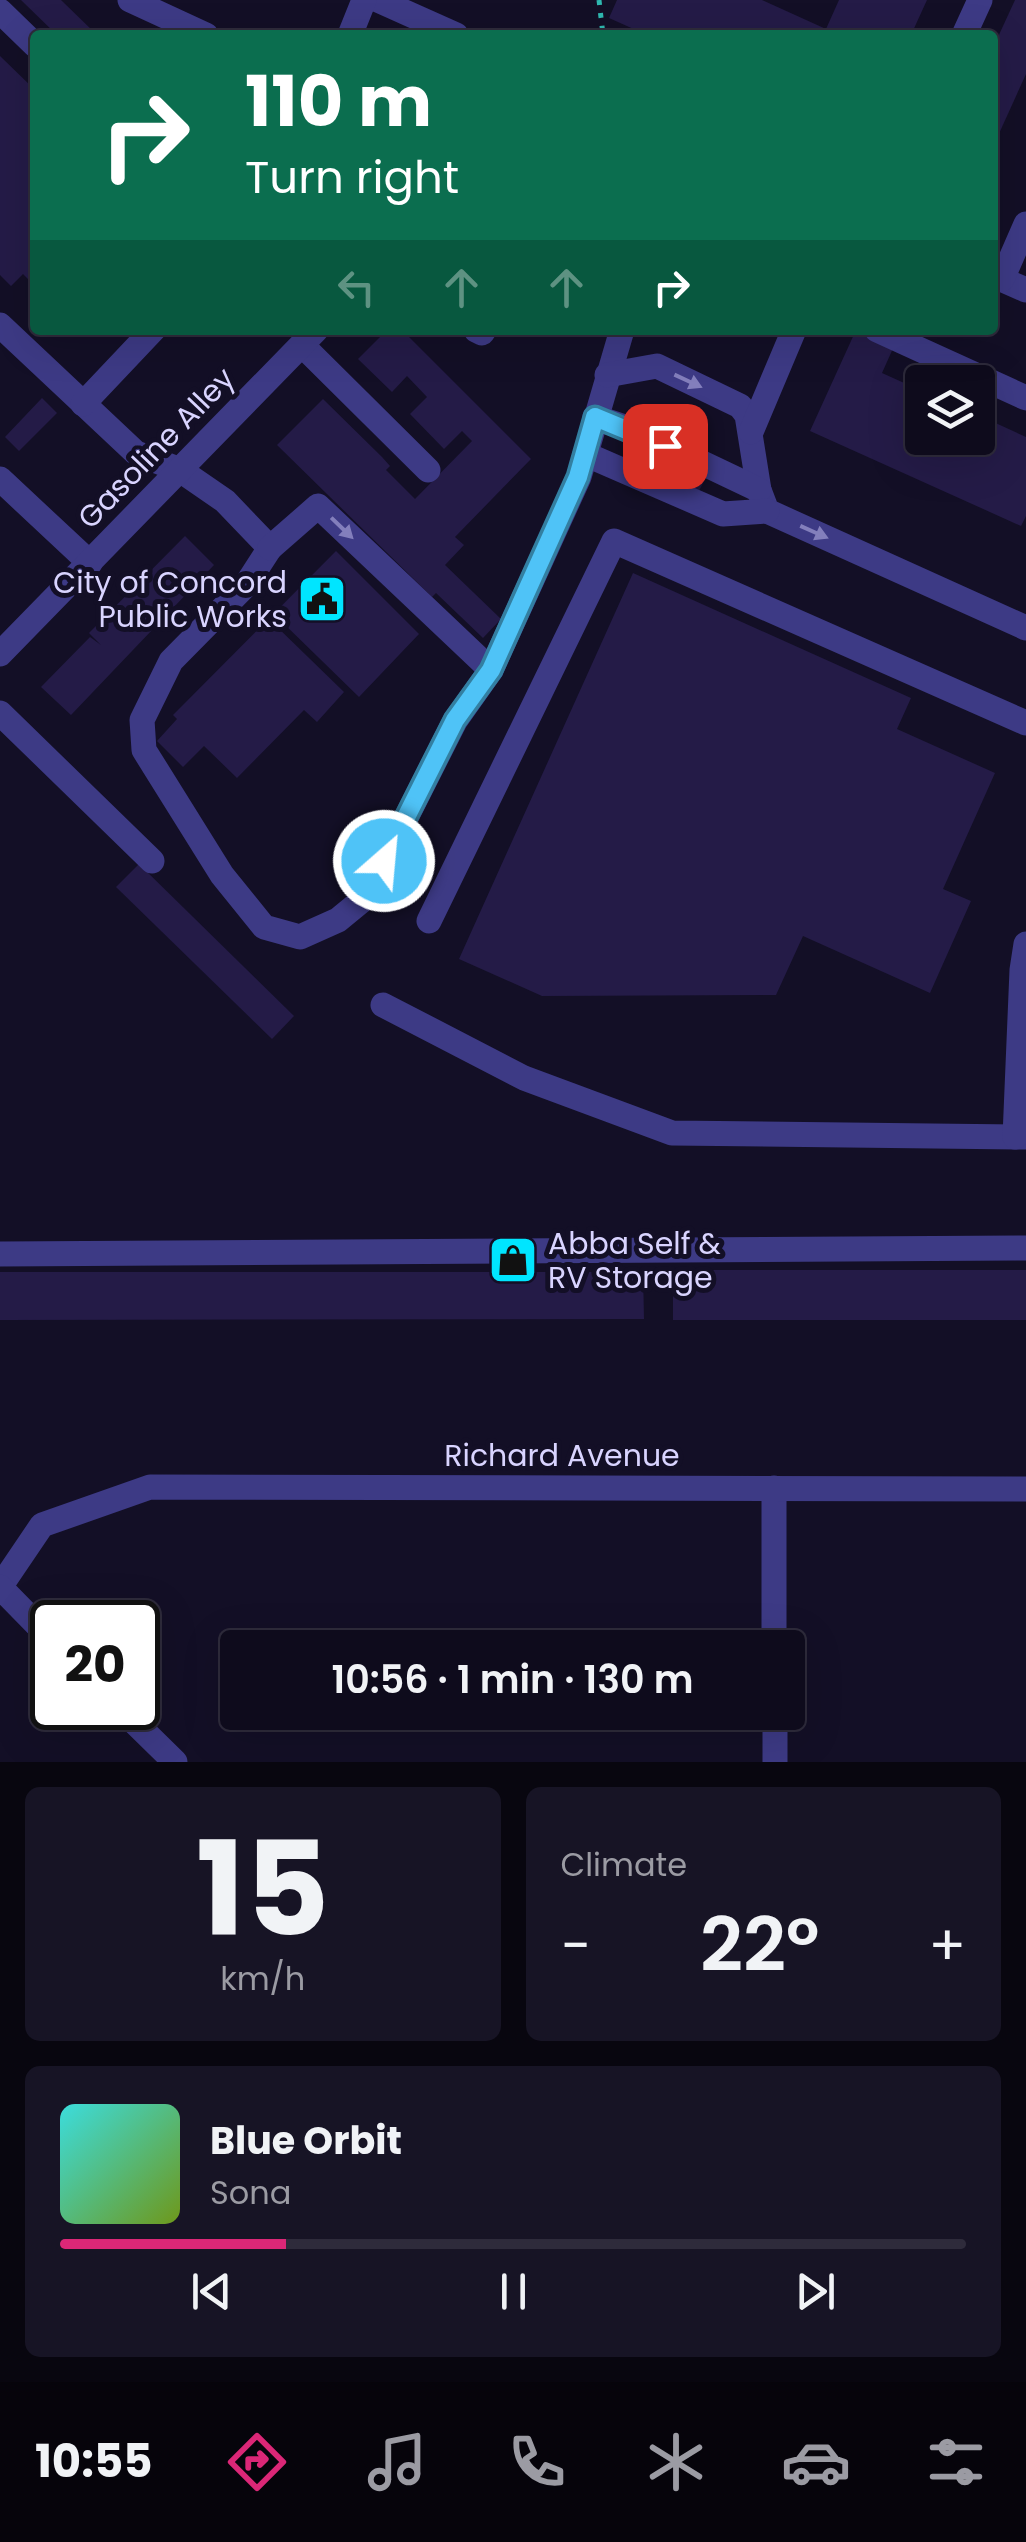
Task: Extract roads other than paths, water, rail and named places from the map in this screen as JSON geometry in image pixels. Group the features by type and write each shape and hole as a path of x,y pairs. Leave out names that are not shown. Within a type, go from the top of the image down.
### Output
{"street":[{"path":"130,0 159,30"},
{"path":"130,0 195,30"},
{"path":"352,30 364,0"},
{"path":"378,0 445,30"},
{"path":"966,30 980,0"},
{"path":"0,11 30,39"},
{"path":"998,275 1026,224"},
{"path":"998,277 1026,290"},
{"path":"0,325 136,454 180,470 225,501 270,548"},
{"path":"83,404 148,335"},
{"path":"491,670 318,506 270,548 246,585 171,661 142,720 144,750 222,875 264,927 300,938 338,920 366,896 455,720 491,670 578,477 615,335"},
{"path":"751,432 792,335"},
{"path":"889,335 1026,398"},
{"path":"309,338 428,470"},
{"name":"Gasoline Alley","path":"0,654 309,338"},
{"path":"607,374 658,366 740,406 747,415 763,500"},
{"path":"595,417 631,429 763,500 1026,628"},
{"path":"585,454 724,514 763,500"},
{"path":"0,479 90,562"},
{"path":"429,921 614,541 1026,723"},
{"path":"0,713 152,860"},
{"path":"382,1005 524,1078 672,1132 1020,1137 1025,954"},
{"path":"0,1254 1026,1248"},
{"name":"Richard Avenue","path":"0,1587 42,1525 150,1487 1026,1489"},
{"path":"774,1488 774,1630"},
{"path":"0,1587 30,1618"},
{"path":"142,1730 174,1762"},
{"path":"775,1730 775,1762"}],"place":[{"name":"City of Concord Public Works","path":"322,599"},
{"name":"Abba Self & RV Storage","path":"513,1260"}]}
